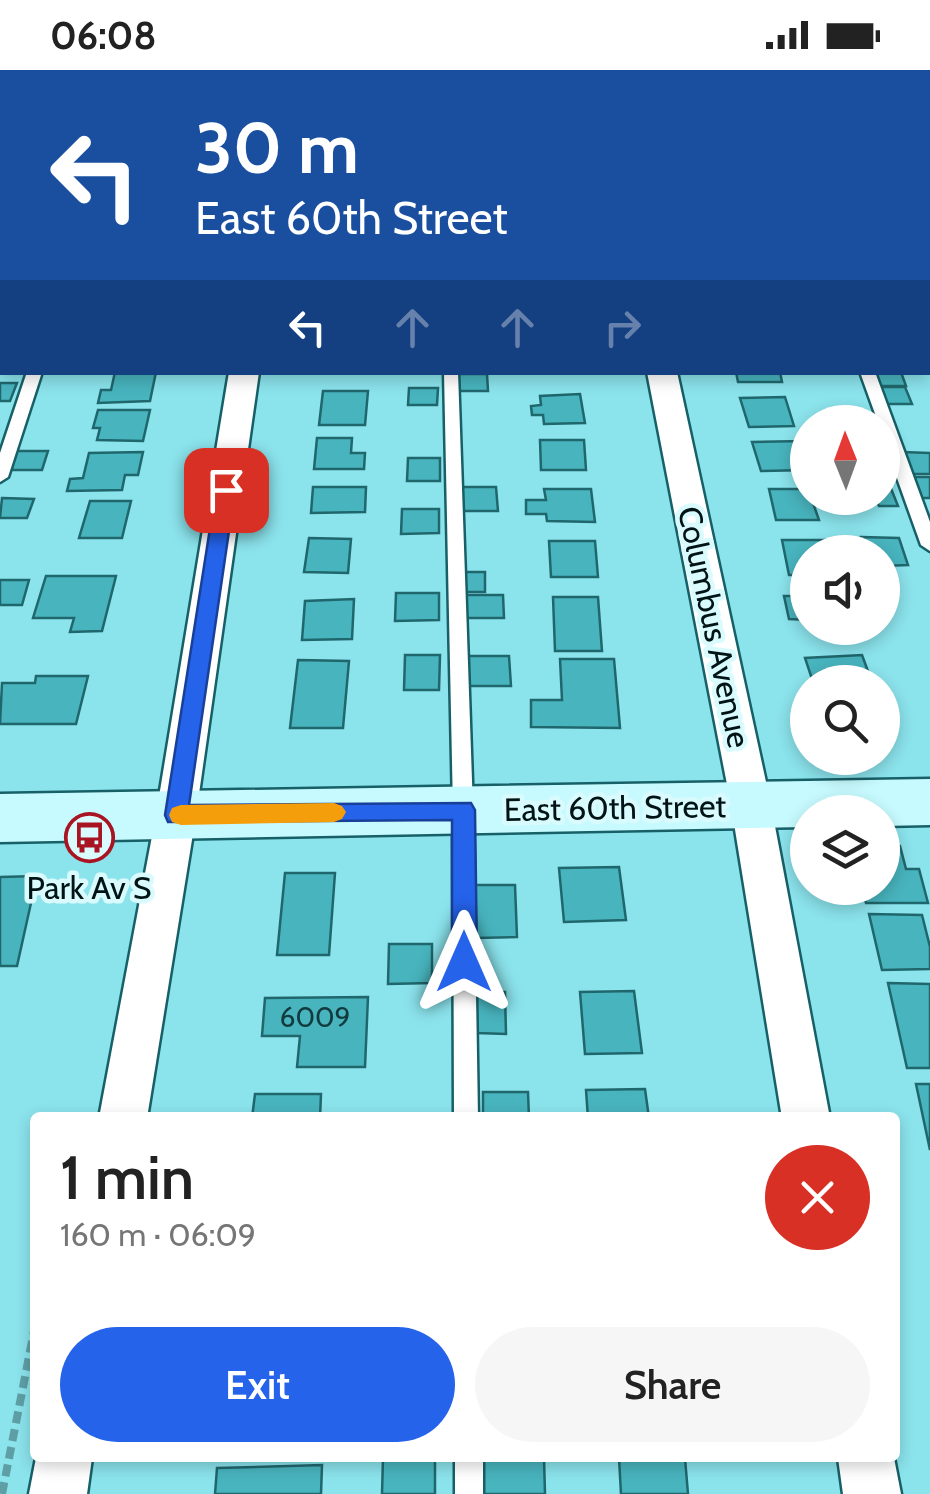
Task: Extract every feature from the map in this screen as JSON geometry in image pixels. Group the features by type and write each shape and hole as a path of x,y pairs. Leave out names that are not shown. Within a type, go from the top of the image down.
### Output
{"street":[{"path":"124,1112 176,815 244,375"},
{"name":"Columbus Avenue","path":"663,375 751,805 805,1112"},
{"name":"East 60th Street","path":"0,818 930,802"},
{"path":"58,1494 63,1462"},
{"path":"867,1462 872,1494"}],"lane":[{"path":"0,478 34,375"},
{"path":"451,375 463,810 466,1112"},
{"path":"867,375 930,545"},
{"path":"469,1462 469,1494"}],"path":[{"path":"2,1494 30,1351"}],"building":[{"path":"114,375 155,375 150,401 98,403 101,390 111,390"},
{"path":"458,375 487,375 488,391 458,391"},
{"path":"737,375 781,375 782,382 738,382"},
{"path":"874,375 902,375 906,386 877,386"},
{"path":"0,383 17,383 10,401 0,401"},
{"path":"878,387 905,387 912,404 884,404"},
{"path":"409,388 438,388 437,405 408,405"},
{"path":"323,391 368,391 365,425 319,425"},
{"path":"580,394 585,423 544,424 543,415 532,415 531,406 541,405 540,396"},
{"path":"785,397 790,426 749,427 740,398"},
{"path":"98,410 150,410 143,441 97,440 100,428 93,428"},
{"path":"317,438 352,438 351,453 365,453 364,469 314,469"},
{"path":"540,440 584,440 586,470 541,470"},
{"path":"790,441 790,470 761,471 752,442"},
{"path":"17,451 48,451 42,470 10,470"},
{"path":"143,452 138,475 125,475 122,490 67,491 70,479 83,478 89,453"},
{"path":"902,452 930,453 930,474 908,474"},
{"path":"408,458 440,458 440,481 407,481"},
{"path":"908,477 930,477 930,498 915,498"},
{"path":"313,487 366,487 365,512 311,513"},
{"path":"461,487 496,487 498,511 462,511"},
{"path":"544,489 591,489 595,522 547,521 546,514 526,514 526,500 546,500"},
{"path":"769,489 790,489 790,515 817,515 819,520 776,520"},
{"path":"2,498 34,499 27,518 0,518"},
{"path":"90,501 131,501 122,538 79,538"},
{"path":"402,509 439,509 439,533 401,534"},
{"path":"309,538 351,539 348,573 304,572"},
{"path":"782,540 790,540 789,575"},
{"path":"549,541 595,541 598,577 551,577"},
{"path":"900,541 908,565 900,565"},
{"path":"464,572 485,572 485,592 464,592"},
{"path":"46,576 116,576 102,631 70,632 74,618 33,618"},
{"path":"0,580 29,580 22,605 0,605"},
{"path":"396,593 439,593 439,620 395,621"},
{"path":"464,595 503,595 504,618 464,618"},
{"path":"784,596 790,596 789,619"},
{"path":"553,597 598,597 602,651 555,651"},
{"path":"354,599 352,639 302,640 305,601"},
{"path":"405,655 440,655 439,690 404,690"},
{"path":"862,655 866,665 807,665 805,658"},
{"path":"466,656 509,656 511,686 466,686"},
{"path":"560,659 614,659 620,728 531,727 531,700 562,700"},
{"path":"298,660 349,661 343,728 290,728"},
{"path":"36,676 88,676 76,724 0,724 2,683 35,683"},
{"path":"900,846 906,869 919,869 928,903 900,903"},
{"path":"619,867 626,920 564,922 559,868"},
{"path":"285,873 335,873 329,955 277,955"},
{"path":"37,876 17,966 0,966 0,877"},
{"path":"475,885 515,885 517,937 476,938"},
{"path":"869,914 922,915 930,947 930,969 882,970"},
{"path":"389,944 432,944 432,983 388,984"},
{"path":"888,983 930,984 930,1068 907,1068"},
{"path":"634,991 642,1053 585,1054 580,992"},
{"path":"476,992 505,992 506,1034 477,1033"},
{"path":"368,997 365,1067 297,1067 300,1036 262,1036 265,998"},
{"path":"916,1084 930,1084 930,1150"},
{"path":"645,1089 648,1112 588,1112 586,1090"},
{"path":"483,1092 528,1092 529,1112 483,1112"},
{"path":"255,1094 321,1094 320,1112 253,1112"},
{"path":"383,1462 435,1462 435,1494 382,1494"},
{"path":"473,1462 544,1462 545,1494 473,1494"},
{"path":"619,1462 685,1462 688,1494 621,1494"},
{"path":"322,1465 321,1494 215,1494 217,1468"}],"slow traffic":[{"path":"181,815 334,812"}],"place":[{"name":"Park Av S","path":"89,838"}],"route":[{"path":"226,490 176,815 463,810 464,962"}]}
